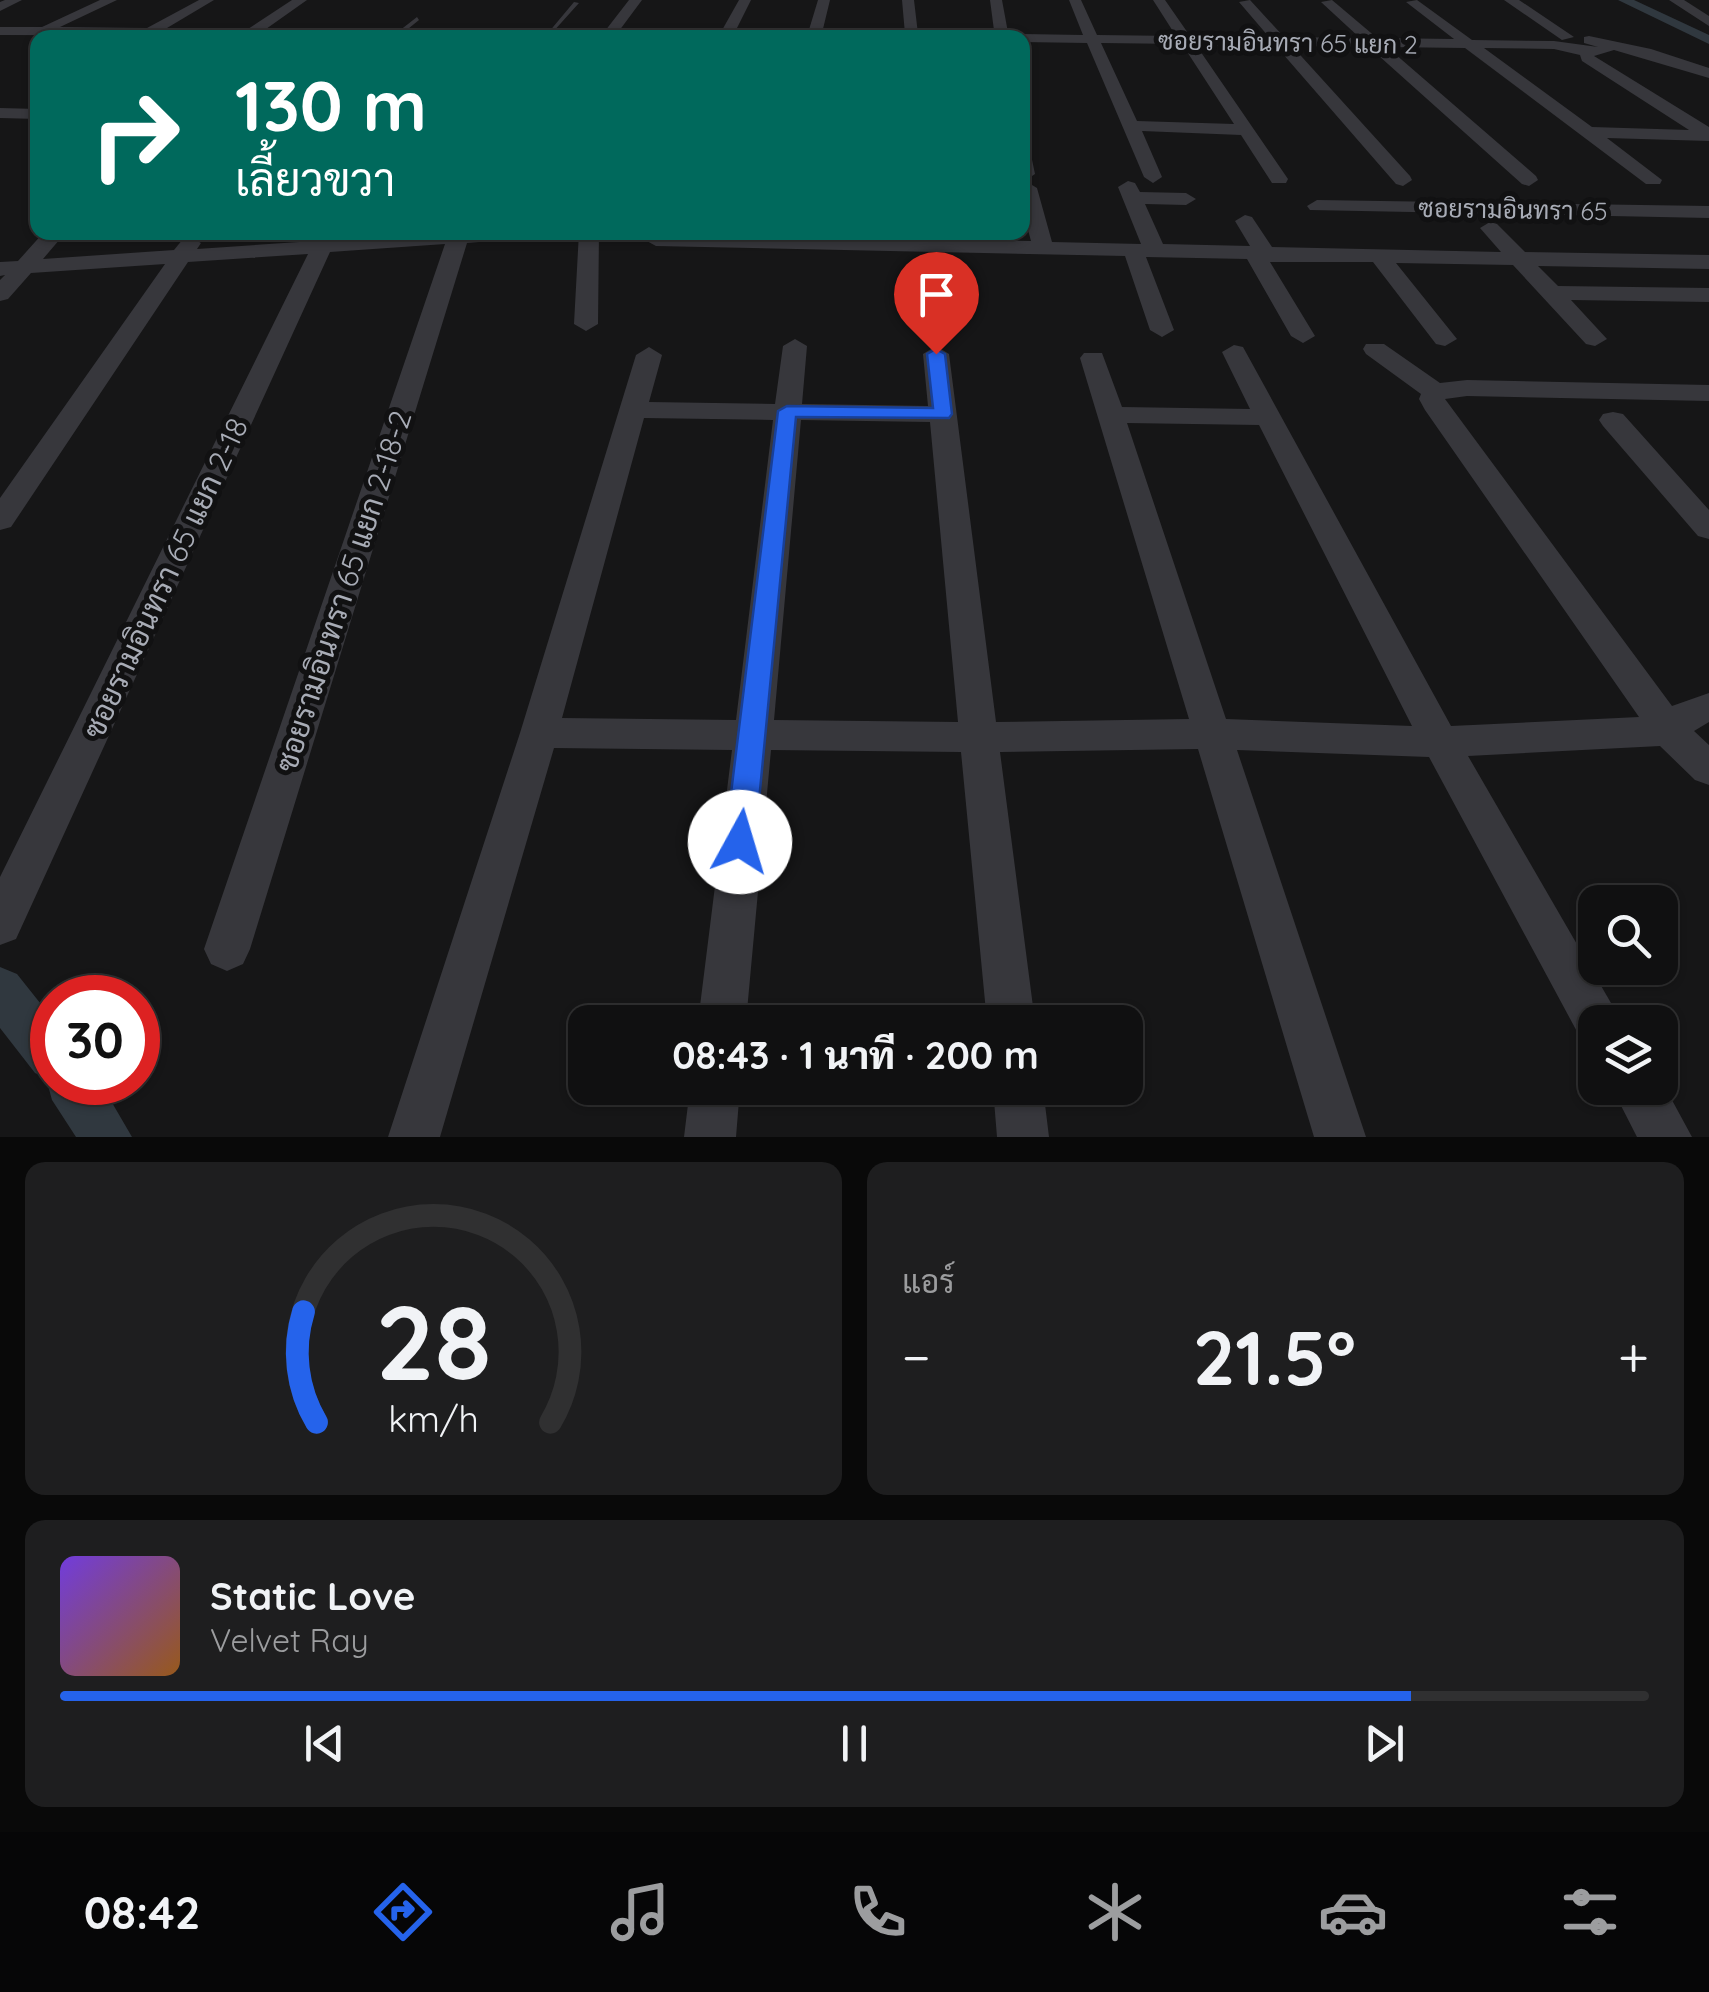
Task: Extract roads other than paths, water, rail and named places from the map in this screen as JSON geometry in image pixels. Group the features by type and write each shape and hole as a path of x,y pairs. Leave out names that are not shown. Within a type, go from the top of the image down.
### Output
{"street":[{"path":"0,6 16,0"},
{"path":"42,30 110,0"},
{"path":"153,30 208,0"},
{"path":"252,30 301,0"},
{"path":"613,30 636,0"},
{"path":"723,30 745,0"},
{"path":"816,30 824,0"},
{"path":"908,0 911,30"},
{"path":"996,0 1001,30"},
{"path":"1075,0 1153,177"},
{"path":"1159,0 1279,179"},
{"path":"1510,0 1561,41 1587,52 1607,50 1605,45"},
{"path":"1675,0 1709,2"},
{"path":"1675,0 1709,22"},
{"path":"1245,2 1403,180"},
{"path":"1326,2 1529,180"},
{"path":"1412,2 1653,180"},
{"path":"0,31 30,30"},
{"path":"0,50 30,36"},
{"name":"ซอยรามอินทรา 65 แยก 2","path":"1030,38 1470,44 1561,41"},
{"path":"1561,41 1646,52 1709,73"},
{"path":"1587,52 1587,58 1709,135"},
{"path":"0,113 30,114"},
{"path":"1132,126 1244,130"},
{"path":"1590,132 1709,135"},
{"path":"1030,191 1044,246"},
{"path":"1162,330 1130,192 1186,199"},
{"name":"ซอยรามอินทรา 65","path":"1317,206 1709,212"},
{"path":"1245,220 1302,336"},
{"path":"1612,227 1656,261"},
{"path":"1373,228 1444,339"},
{"path":"1490,228 1595,339"},
{"path":"0,294 49,240"},
{"path":"0,520 192,240"},
{"path":"0,269 317,240"},
{"name":"ซอยรามอินทรา 65 แยก 2-18","path":"0,924 326,240"},
{"name":"ซอยรามอินทรา 65 แยก 2-18-2","path":"227,949 457,240"},
{"path":"586,324 589,240"},
{"path":"956,240 1262,256 1709,262"},
{"path":"1552,292 1709,295"},
{"path":"1680,294 1709,319"},
{"path":"724,1005 796,346"},
{"path":"1375,349 1434,392 1467,388 1709,393"},
{"path":"1234,352 1440,742 1588,1005"},
{"path":"936,354 1009,1005"},
{"path":"414,1137 650,355"},
{"path":"1093,358 1340,1137"},
{"path":"1434,392 1432,399 1438,410 1668,731 1709,768"},
{"path":"634,410 943,414"},
{"path":"1112,414 1268,417"},
{"path":"1613,420 1709,529"},
{"path":"539,732 980,737 1212,734 1440,742 1668,731 1688,714 1709,707"},
{"path":"710,1137 713,1105"},
{"path":"1020,1105 1023,1137"},
{"path":"1646,1105 1666,1137"}],"lane":[{"path":"552,30 576,3"},
{"path":"404,30 416,19"}],"waterway":[{"path":"1624,0 1709,40"},
{"path":"0,990 30,1028"},
{"path":"85,1105 106,1137"}]}
